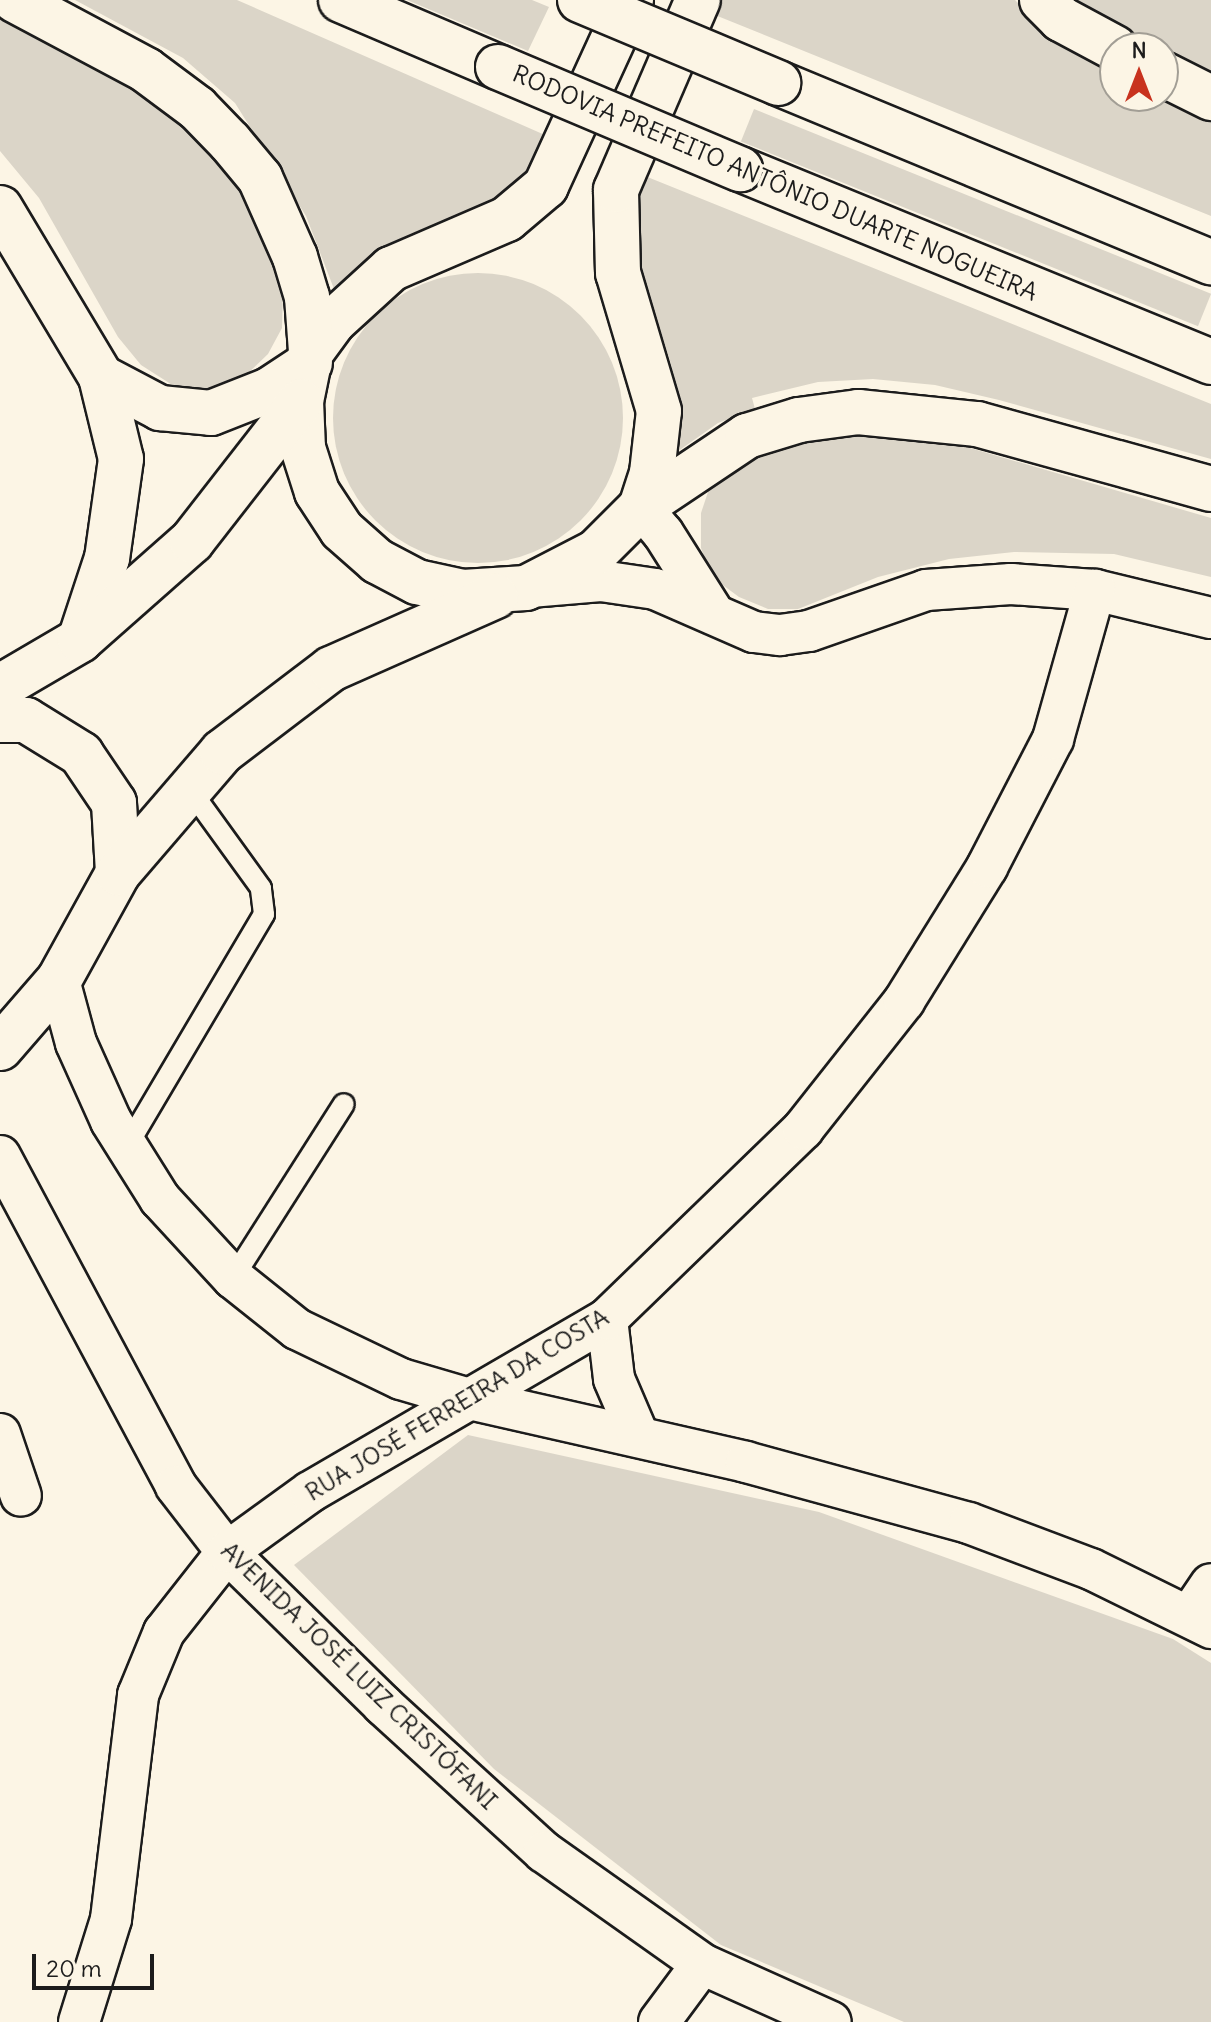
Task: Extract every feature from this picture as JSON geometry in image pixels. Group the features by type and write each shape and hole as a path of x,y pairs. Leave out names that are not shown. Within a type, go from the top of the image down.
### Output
{"main road":[{"path":"15,0 146,70 197,108 260,178 295,257 307,297 303,448 317,492 342,530 365,551 417,582 463,592 518,589"},
{"name":"RODOVIA PREFEITO ANTÔNIO DUARTE NOGUEIRA","path":"341,0 740,169 1211,362"},
{"path":"580,0 1211,262"},
{"path":"0,687 80,640 192,541 352,303 391,269 507,219 546,186 631,0"},
{"path":"641,507 652,473 659,411 618,273 616,190 698,0"},
{"path":"1042,0 1061,19 1099,39"},
{"path":"1179,82 1211,98"},
{"path":"0,208 101,377 121,459 107,558 80,640"},
{"path":"101,377 160,408 211,413 307,372"},
{"path":"0,1048 59,980 118,873 222,752 331,669 596,552 641,507 747,436 799,420 858,412 977,424 1211,489"},
{"path":"0,720 26,720 81,754 114,803 118,873"}],"street":[{"path":"641,507 663,533 711,609"},
{"path":"518,589 601,581 655,589 711,609 754,632 780,635 809,631 926,590 1011,584 1095,590 1211,618"},
{"name":"RUA JOSÉ FERREIRA DA COSTA","path":"79,2022 111,1919 138,1695 164,1632 227,1552 310,1492 607,1319 803,1129 904,1001 987,867 1053,739 1095,590"},
{"path":"59,980 76,1043 127,1146 160,1199 233,1278 297,1329 401,1379 469,1399 639,1437 969,1523 1204,1609"},
{"name":"AVENIDA JOSÉ LUIZ CRISTÓFANI","path":"0,1156 176,1486 227,1552 383,1705 544,1852 702,1964 831,2022"},
{"path":"607,1319 614,1379 639,1437"},
{"path":"0,1434 21,1496"},
{"path":"659,2022 702,1964"}],"lane":[{"path":"127,1146 264,914 261,888 190,790"},
{"path":"233,1278 344,1104"}],"shaded area":[{"path":"75,0 237,0 554,139 528,173 483,206 408,235 372,255 334,289 306,216 235,103 183,58"},
{"path":"407,0 532,0 549,7 528,51"},
{"path":"723,0 1015,0 1041,26 1099,61 1099,112 1179,112 1179,103 1211,117 1211,216 715,15"},
{"path":"1070,0 1211,0 1211,78 1179,63 1179,32 1120,32"},
{"path":"0,16 119,80 165,111 243,191 283,291 282,328 268,354 241,380 212,390 177,388 141,365 118,337 39,198 0,151"},
{"path":"754,109 1211,294 1198,326 741,141"},
{"path":"640,174 1211,404 1211,459 999,400 935,385 873,379 818,382 752,398 755,409 718,423 674,454 679,409 671,364 631,238"},
{"path":"464,273 492,273 534,284 559,297 581,315 599,337 612,362 623,404 623,432 612,474 599,499 581,521 559,539 534,552 492,563 464,563 422,552 397,539 375,521 357,499 344,474 333,432 333,404 344,362 357,337 375,315 397,297 422,284"},
{"path":"842,435 953,443 1211,518 1211,577 1114,554 1014,552 949,559 878,577 798,609 768,609 739,597 712,577 701,548 701,513 710,486 738,465 788,444"},
{"path":"468,1435 819,1512 1173,1639 1211,1663 1211,2022 904,2022 721,1945 494,1769 294,1565"}]}
